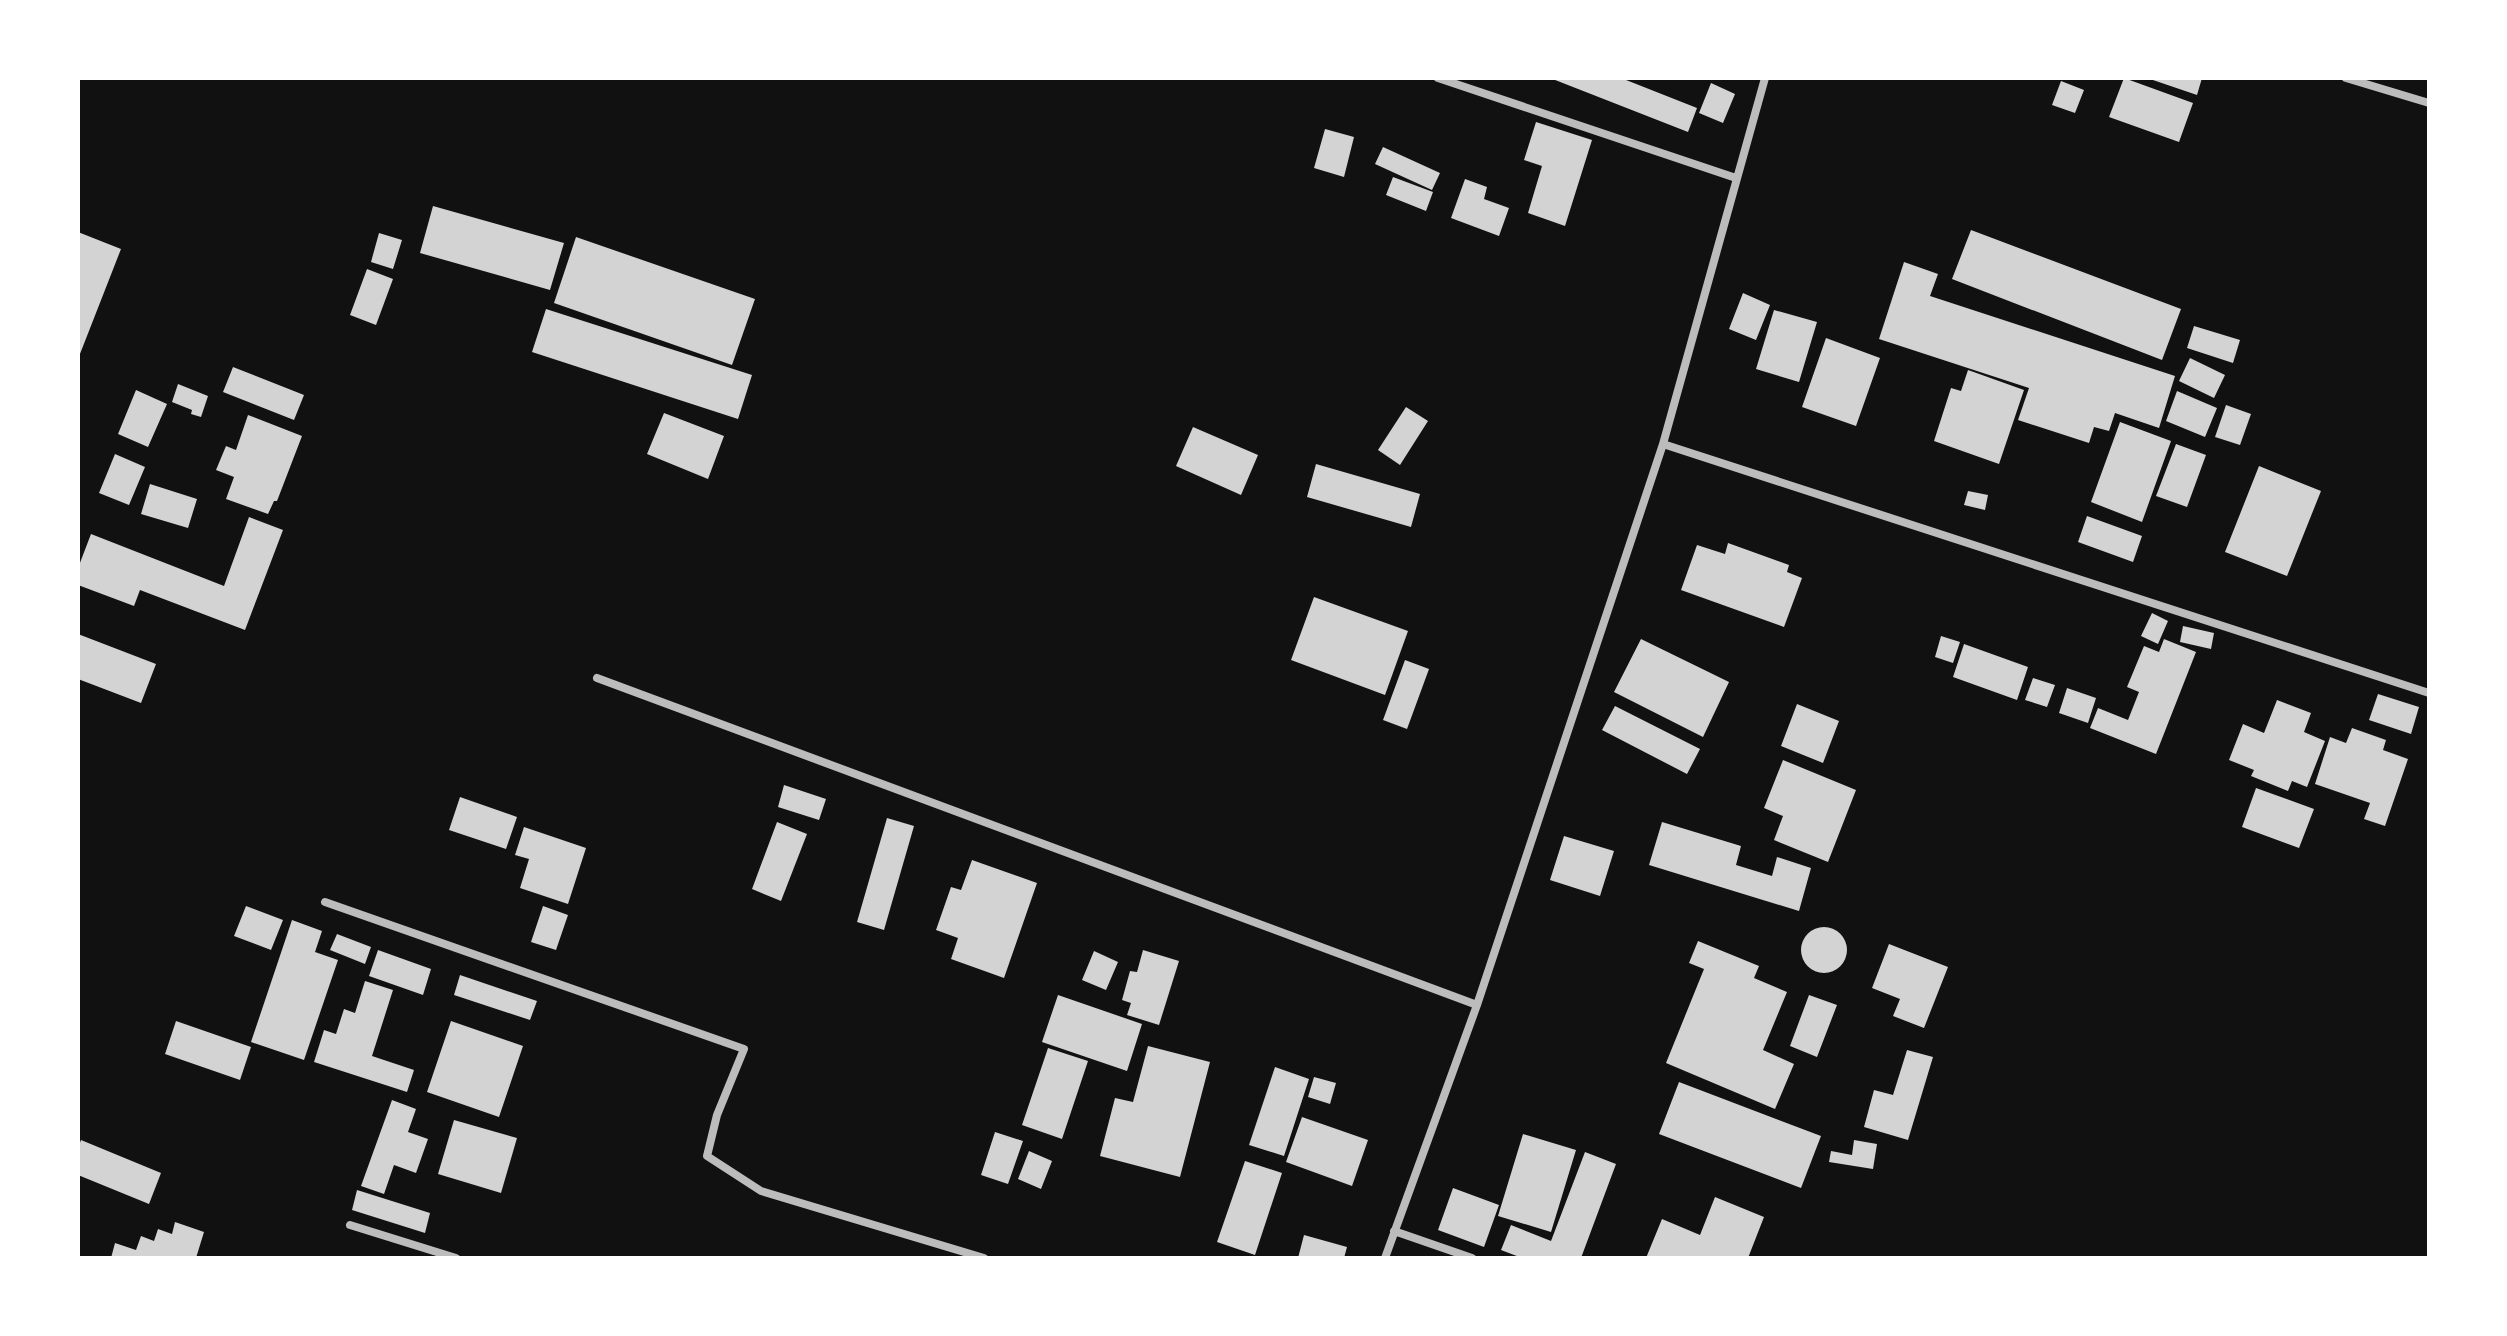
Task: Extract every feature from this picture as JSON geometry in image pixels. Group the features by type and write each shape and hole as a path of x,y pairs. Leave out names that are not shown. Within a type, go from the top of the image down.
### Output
{"street":[{"path":"1438,78 1736,178"},
{"path":"1385,1258 1477,1005 1663,444 1765,78"},
{"path":"2346,78 2429,103"},
{"path":"1663,444 2429,693"},
{"path":"597,678 1477,1005"},
{"path":"325,902 744,1049 717,1115 707,1156 761,1191 984,1258"},
{"path":"350,1225 456,1258"},
{"path":"1394,1231 1472,1258"}],"building":[{"path":"1550,78 1621,78 1697,108 1688,132"},
{"path":"2124,78 2193,103 2179,142 2109,117"},
{"path":"2147,78 2202,78 2197,95"},
{"path":"2061,81 2084,90 2075,113 2052,105"},
{"path":"1711,83 1735,94 1723,123 1699,113"},
{"path":"1536,122 1592,140 1565,226 1528,213 1542,166 1524,160"},
{"path":"1325,129 1354,137 1344,177 1314,168"},
{"path":"1383,147 1440,173 1432,190 1375,164"},
{"path":"1393,177 1433,192 1426,211 1386,195"},
{"path":"1465,179 1487,187 1484,199 1509,208 1499,236 1451,218"},
{"path":"433,206 564,243 550,290 420,253"},
{"path":"1971,230 2181,309 2162,360 1952,279"},
{"path":"78,232 121,249 78,359"},
{"path":"379,233 402,240 393,269 371,262"},
{"path":"576,237 755,299 732,365 554,303"},
{"path":"1904,262 1938,274 1930,296 2175,376 2159,428 2115,413 2109,431 2094,427 2089,443 2018,420 2029,388 1879,339"},
{"path":"367,269 393,279 376,325 350,315"},
{"path":"1743,293 1770,305 1756,340 1729,329"},
{"path":"546,309 752,375 738,419 532,352"},
{"path":"1774,310 1817,322 1799,382 1756,369"},
{"path":"2194,326 2240,340 2233,363 2187,348"},
{"path":"1826,338 1880,358 1856,426 1802,407"},
{"path":"2190,358 2225,375 2214,398 2179,381"},
{"path":"233,367 304,395 294,420 223,392"},
{"path":"1968,370 2024,390 1999,464 1934,441 1951,388 1961,391"},
{"path":"178,384 208,396 201,417 172,402"},
{"path":"136,390 167,404 148,447 118,434"},
{"path":"2177,391 2217,408 2205,437 2166,421"},
{"path":"2226,405 2251,414 2240,445 2215,437"},
{"path":"1406,407 1428,421 1400,465 1378,450"},
{"path":"664,413 724,436 708,479 647,454"},
{"path":"248,415 302,436 277,501 274,501 268,514 226,499 234,477 216,470 226,446 236,450"},
{"path":"2120,422 2171,441 2142,522 2091,502"},
{"path":"1193,427 1258,455 1241,495 1176,466"},
{"path":"2176,444 2206,455 2187,507 2156,496"},
{"path":"115,454 145,467 129,505 99,493"},
{"path":"1316,464 1420,494 1411,527 1307,497"},
{"path":"2259,466 2321,491 2287,576 2225,552"},
{"path":"150,484 197,499 188,528 141,514"},
{"path":"1968,491 1988,495 1985,510 1964,505"},
{"path":"2087,516 2142,536 2133,562 2078,542"},
{"path":"249,517 283,530 245,630 140,590 134,606 78,585 78,568 91,534 224,586"},
{"path":"1728,543 1789,565 1787,572 1802,578 1784,627 1681,590 1697,545 1725,554"},
{"path":"1314,597 1408,631 1385,695 1291,660"},
{"path":"2152,613 2168,621 2158,644 2141,636"},
{"path":"2183,626 2214,633 2211,649 2180,642"},
{"path":"78,634 156,664 141,703 78,679"},
{"path":"1941,636 1960,642 1953,663 1935,657"},
{"path":"1641,639 1729,682 1703,737 1614,692"},
{"path":"2164,639 2196,652 2156,754 2090,728 2098,708 2128,720 2139,692 2127,687 2144,646 2159,652"},
{"path":"1964,644 2028,667 2017,700 1953,677"},
{"path":"1405,660 1429,669 1407,729 1383,720"},
{"path":"2033,678 2055,685 2047,707 2025,700"},
{"path":"2067,688 2096,698 2088,723 2059,713"},
{"path":"2378,694 2419,707 2411,734 2369,720"},
{"path":"2277,700 2311,713 2304,732 2325,741 2307,787 2292,781 2288,791 2251,776 2254,770 2229,760 2243,724 2264,733"},
{"path":"1797,704 1839,721 1823,763 1781,746"},
{"path":"1615,706 1700,749 1687,774 1602,730"},
{"path":"2352,728 2386,740 2383,750 2408,759 2385,826 2364,819 2370,803 2315,784 2330,737 2346,743"},
{"path":"1783,760 1856,790 1828,862 1774,840 1783,816 1764,808"},
{"path":"784,785 826,799 819,820 778,807"},
{"path":"2256,788 2314,809 2299,848 2242,827"},
{"path":"460,797 517,817 506,849 449,830"},
{"path":"887,818 914,826 884,930 857,922"},
{"path":"777,822 807,834 781,901 752,889"},
{"path":"1662,822 1741,846 1736,865 1772,876 1777,857 1811,868 1799,911 1649,865"},
{"path":"524,827 586,848 568,904 520,888 529,859 515,855"},
{"path":"1564,836 1614,851 1600,896 1550,880"},
{"path":"972,860 1037,883 1004,978 951,959 958,938 936,930 951,887 961,890"},
{"path":"246,906 283,920 271,950 234,936"},
{"path":"543,906 568,915 556,950 531,942"},
{"path":"292,920 322,931 315,952 338,960 304,1060 251,1042"},
{"path":"1824,927 1840,934 1847,950 1840,966 1824,973 1808,966 1801,950 1808,934"},
{"path":"337,934 371,947 365,964 330,950"},
{"path":"1698,941 1759,966 1754,978 1787,992 1763,1050 1794,1064 1775,1109 1666,1063 1704,969 1689,963"},
{"path":"1889,944 1948,967 1924,1028 1893,1016 1900,999 1872,988"},
{"path":"378,950 431,969 423,995 369,976"},
{"path":"1143,950 1179,961 1159,1025 1127,1015 1131,1003 1122,1000 1130,971 1137,972"},
{"path":"1094,951 1118,962 1106,990 1082,980"},
{"path":"460,975 537,1001 530,1020 454,995"},
{"path":"365,981 393,990 372,1056 414,1070 407,1092 314,1062 324,1030 336,1034 344,1009 355,1013"},
{"path":"1058,995 1142,1024 1127,1071 1042,1042"},
{"path":"1809,995 1837,1005 1817,1057 1790,1046"},
{"path":"176,1021 251,1047 240,1080 165,1054"},
{"path":"451,1021 523,1046 499,1117 427,1092"},
{"path":"1148,1046 1210,1062 1180,1177 1100,1156 1115,1098 1133,1102"},
{"path":"1048,1048 1088,1061 1062,1139 1022,1125"},
{"path":"1907,1050 1933,1057 1908,1140 1864,1127 1874,1090 1893,1095"},
{"path":"1275,1067 1309,1079 1284,1156 1249,1145"},
{"path":"1314,1077 1336,1083 1330,1104 1308,1097"},
{"path":"1679,1082 1821,1136 1801,1188 1659,1134"},
{"path":"392,1100 416,1109 408,1132 428,1139 416,1173 394,1165 384,1194 361,1186"},
{"path":"1302,1117 1368,1140 1352,1186 1286,1162"},
{"path":"454,1120 517,1138 501,1193 438,1174"},
{"path":"995,1132 1023,1141 1008,1184 981,1175"},
{"path":"1523,1134 1576,1150 1551,1232 1498,1216"},
{"path":"81,1140 161,1173 149,1204 78,1175"},
{"path":"1854,1140 1877,1144 1873,1169 1829,1162 1831,1151 1852,1155"},
{"path":"1029,1151 1052,1161 1041,1189 1018,1179"},
{"path":"1585,1152 1616,1164 1581,1258 1522,1258 1501,1250 1511,1225 1551,1241"},
{"path":"1245,1161 1282,1173 1255,1255 1217,1242"},
{"path":"1453,1188 1499,1205 1484,1247 1438,1230"},
{"path":"357,1190 430,1213 425,1233 352,1210"},
{"path":"1715,1197 1764,1217 1748,1258 1646,1258 1662,1219 1700,1235"},
{"path":"175,1222 204,1232 196,1258 111,1258 115,1243 136,1250 141,1236 154,1241 158,1229 172,1234"},
{"path":"1304,1235 1347,1247 1344,1258 1298,1258"}]}
